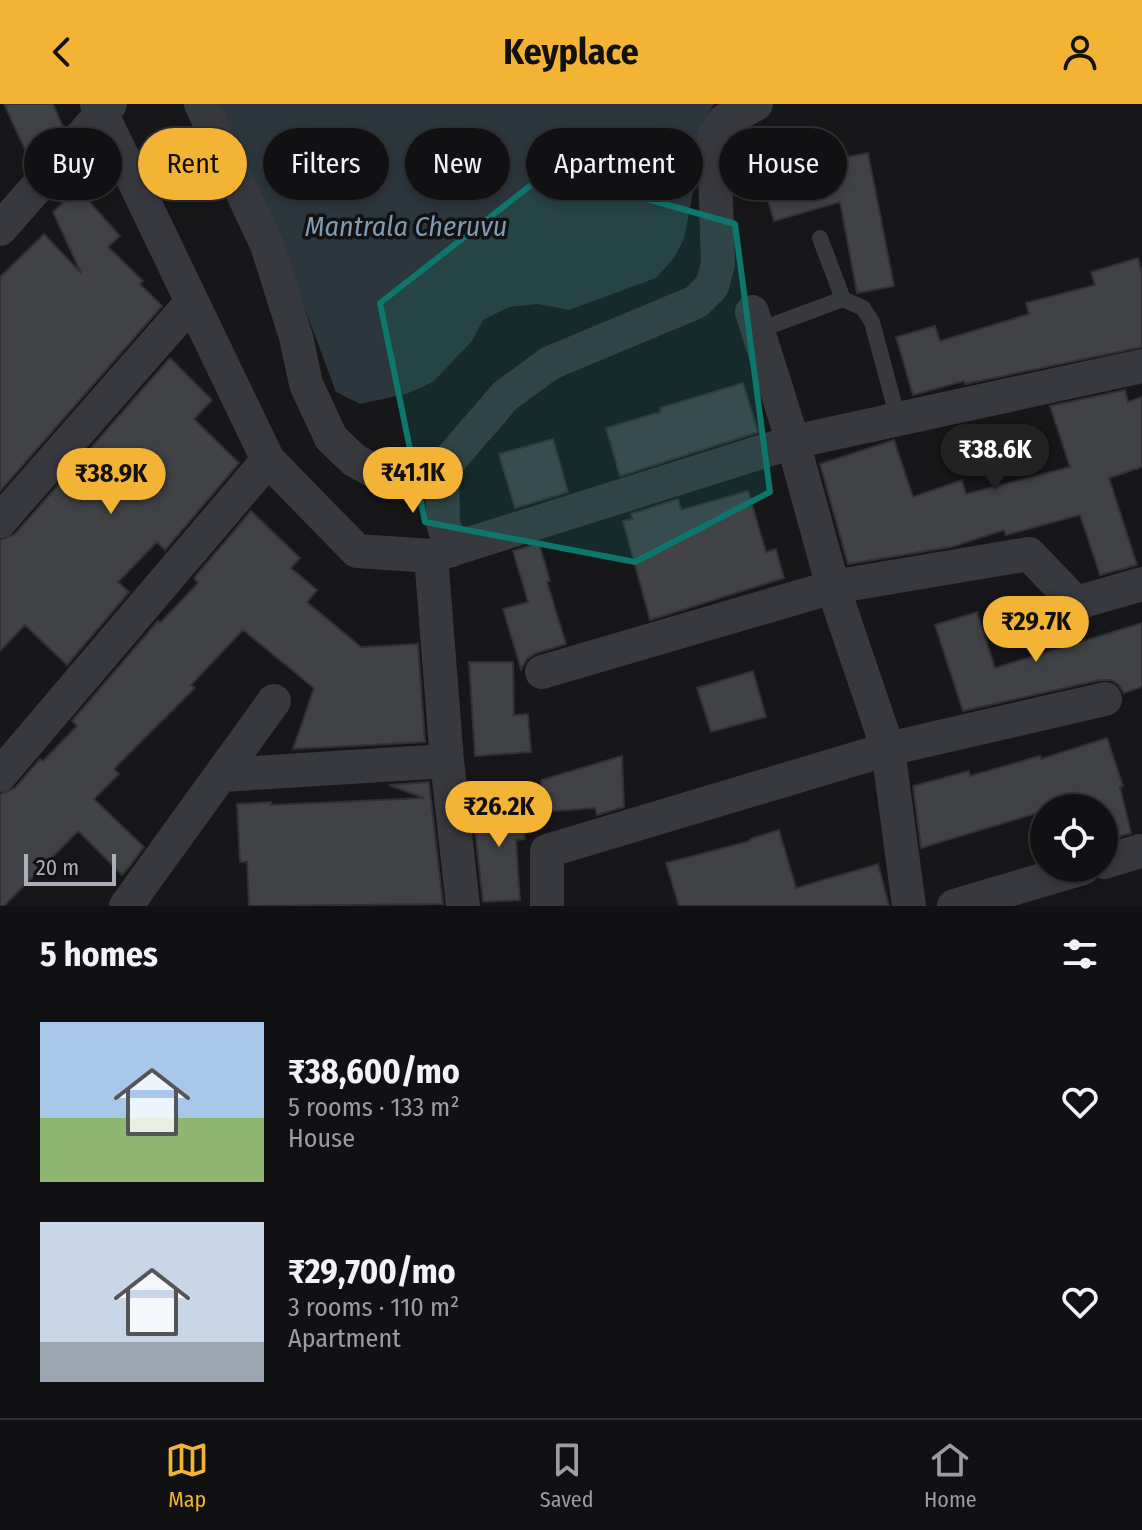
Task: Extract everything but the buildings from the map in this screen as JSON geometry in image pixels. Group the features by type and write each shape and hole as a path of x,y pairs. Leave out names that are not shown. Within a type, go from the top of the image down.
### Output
{"street":[{"path":"201,104 267,245 296,337 306,384 331,438 354,460 383,476 415,482 442,469 505,396 550,363 696,302 712,286 718,264 714,138 724,121 756,104"},
{"path":"0,229 103,107 191,303 268,460 357,551 442,553 793,442 1142,366"},
{"path":"0,521 191,303"},
{"path":"755,321 793,442 833,587 888,749 909,906"},
{"path":"0,775 268,460"},
{"path":"442,469 447,761 463,906"},
{"path":"542,672 833,587 1029,554 1076,603 1142,584"},
{"path":"546,906 547,851 888,749 1105,699"},
{"path":"126,906 274,701"},
{"path":"222,775 447,761"},
{"path":"1118,858 1140,851"},
{"path":"954,906 1035,882"}],"lane":[{"path":"820,238 843,299"},
{"path":"755,321 843,299 863,308 872,322 898,419"}],"highlighted area":[{"path":"549,171 735,224 770,492 635,562 425,522 380,303"}],"water":[{"name":"Mantrala Cheruvu","path":"220,104 714,104 708,114 703,140 703,128 526,128 526,200 691,200 684,239 674,258 656,278 569,310 538,304 509,307 483,320 472,341 433,382 406,394 360,404 336,392 298,290 247,181 247,128 225,128"}]}
